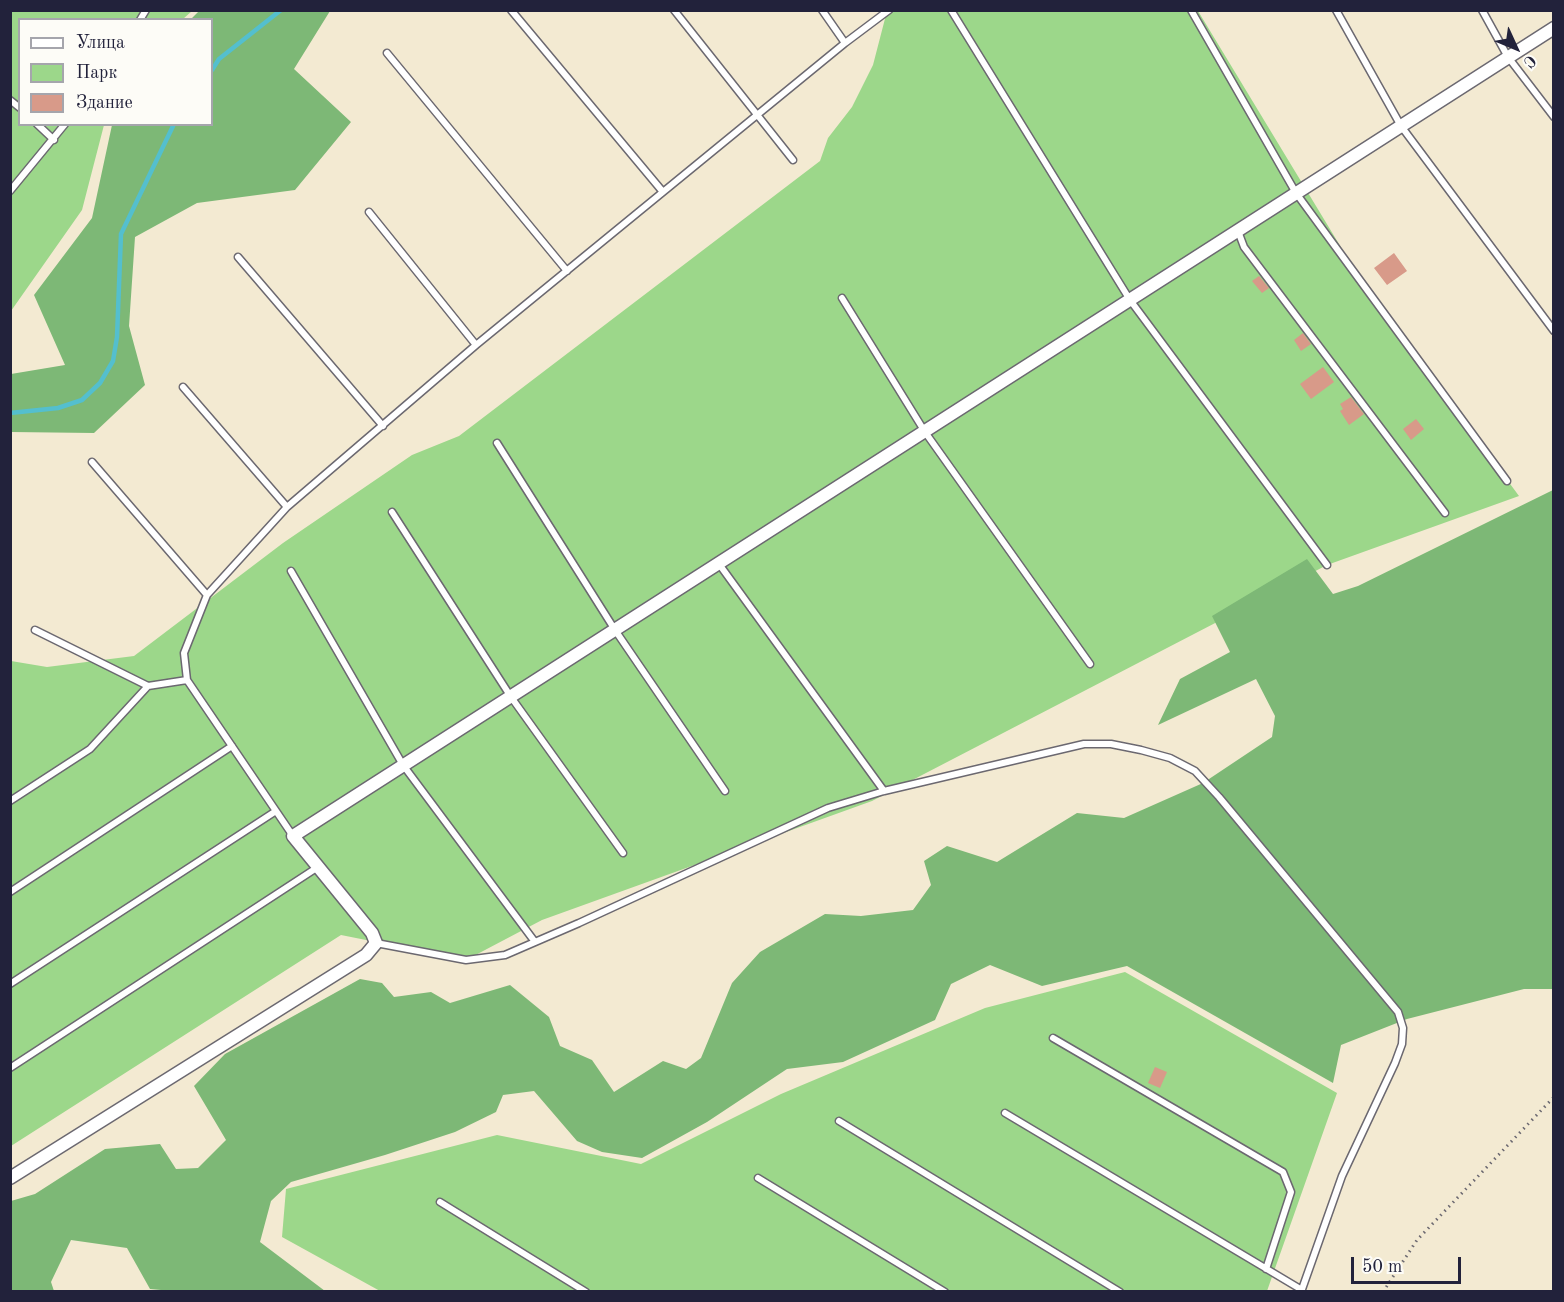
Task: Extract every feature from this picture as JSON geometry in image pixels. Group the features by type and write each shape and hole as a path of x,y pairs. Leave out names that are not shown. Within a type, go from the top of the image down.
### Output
{"street":[{"path":"10,1178 366,955 376,943 372,933 293,836 1554,28"}],"lane":[{"path":"511,10 663,192"},
{"path":"674,10 794,160"},
{"path":"822,10 845,43"},
{"path":"293,836 187,680 184,653 207,595 287,507 476,345 845,43 889,10"},
{"path":"951,10 1130,300 1327,565"},
{"path":"1191,10 1296,193 1507,481"},
{"path":"1336,10 1401,126 1554,331"},
{"path":"1482,10 1508,57 1554,117"},
{"path":"387,52 567,271"},
{"path":"39,126 54,140"},
{"path":"10,191 64,126"},
{"path":"369,212 476,345"},
{"path":"1238,231 1244,247 1445,513"},
{"path":"238,257 383,426"},
{"path":"842,298 926,432 1090,664"},
{"path":"183,387 287,507"},
{"path":"497,443 615,630 725,791"},
{"path":"92,462 207,595"},
{"path":"392,512 511,696 623,853"},
{"path":"718,564 884,791"},
{"path":"291,571 403,765 535,942"},
{"path":"35,630 148,686 187,680"},
{"path":"10,801 90,749 148,686"},
{"path":"376,943 466,960 505,955 828,808 884,791 1084,744 1110,744 1170,759 1195,771 1398,1012 1403,1028 1402,1044 1395,1063 1342,1176 1301,1291 1005,1113"},
{"path":"10,892 232,746"},
{"path":"10,984 276,811"},
{"path":"10,1068 318,867"},
{"path":"1053,1038 1283,1173 1291,1192 1266,1269"},
{"path":"839,1121 1120,1292"},
{"path":"758,1178 945,1292"},
{"path":"440,1202 586,1292"}],"path":[{"path":"1383,1292 1417,1240 1554,1097"}],"green space":[{"path":"200,10 330,11 294,69 351,122 295,190 197,203 135,237 129,326 145,385 94,433 11,432 11,374 65,365 34,295 92,218 112,126 213,126 213,18 192,18"},
{"path":"11,11 192,11 184,18 18,18 18,126 104,126 82,210 11,311"},
{"path":"887,11 1198,11 1365,287 1519,496 1327,565 872,801 542,920 466,960 341,935 11,1146 11,661 47,667 134,656 283,543 412,455 459,436 820,161 828,138 852,107 873,65"},
{"path":"1553,490 1553,989 1524,989 1407,1019 1341,1045 1333,1083 1127,966 1042,986 990,965 951,984 935,1020 843,1062 787,1069 707,1122 642,1158 602,1152 577,1141 534,1091 503,1095 496,1112 455,1132 291,1182 271,1201 260,1242 325,1291 183,1292 150,1289 127,1248 71,1240 51,1282 54,1291 11,1292 11,1201 35,1194 105,1149 160,1144 176,1169 198,1168 226,1140 194,1086 225,1054 360,979 382,983 394,997 431,992 450,1003 510,985 549,1017 560,1046 592,1060 614,1092 663,1061 686,1069 701,1058 732,983 760,952 825,914 861,916 913,910 931,885 924,861 947,846 997,862 1077,813 1124,818 1203,783 1272,737 1275,716 1256,679 1158,725 1180,679 1230,652 1212,616 1307,559 1333,594 1358,586"},
{"path":"1125,972 1337,1093 1267,1291 380,1291 282,1237 286,1189 497,1135 641,1164 781,1094 985,1008"}],"building":[{"path":"1394,253 1407,271 1387,285 1374,268"},
{"path":"1259,276 1269,288 1262,293 1252,281"},
{"path":"1303,333 1311,344 1301,351 1294,340"},
{"path":"1323,367 1334,382 1311,399 1300,384"},
{"path":"1351,397 1364,414 1349,425 1340,411 1343,409 1340,404"},
{"path":"1416,419 1424,429 1411,440 1403,429"},
{"path":"1155,1067 1167,1072 1160,1088 1148,1083"}],"waterway":[{"path":"213,68 219,59 281,10"},
{"path":"10,413 58,408 82,400 100,383 113,361 117,337 121,234 173,126"}]}
